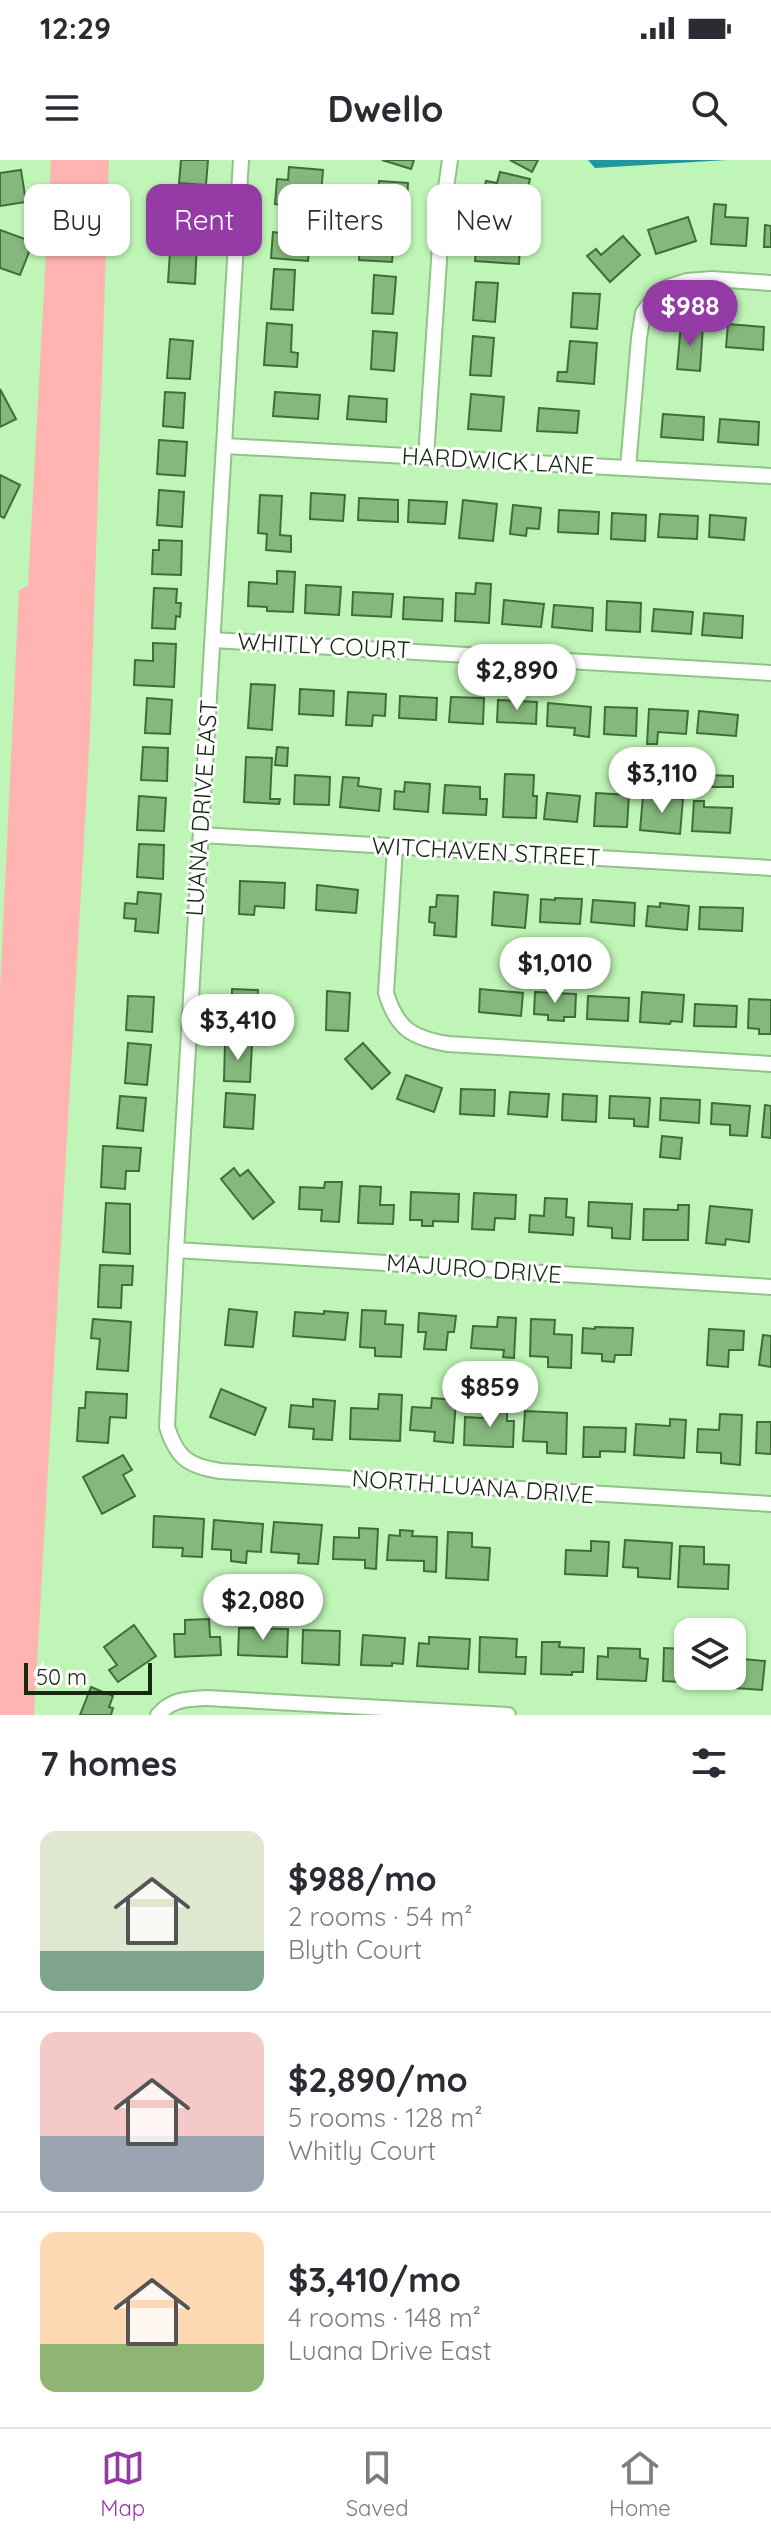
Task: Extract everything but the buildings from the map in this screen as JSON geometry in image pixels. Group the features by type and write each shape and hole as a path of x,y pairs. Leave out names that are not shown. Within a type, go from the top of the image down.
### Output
{"street":[{"name":"LUANA DRIVE EAST","path":"178,1454 167,1427 241,160"},
{"path":"426,457 442,215 450,160"},
{"path":"628,468 643,313 654,298 668,287 687,281 712,279 771,283"},
{"name":"HARDWICK LANE","path":"225,446 771,476"},
{"name":"WHITLY COURT","path":"213,640 771,673"},
{"name":"WITCHAVEN STREET","path":"201,835 771,868"},
{"path":"395,847 386,993 398,1021 408,1031 426,1040 534,1051 771,1064"},
{"name":"MAJURO DRIVE","path":"176,1250 771,1287"},
{"name":"NORTH LUANA DRIVE","path":"178,1454 198,1468 220,1471 771,1504"},
{"path":"158,1715 165,1707 181,1699 207,1698 508,1715"}],"shaded area":[{"path":"51,160 109,160 108,184 50,184"},
{"path":"46,256 106,256 90,734 34,1715 0,1715 0,990 19,590 28,586"}],"water":[{"path":"588,160 727,160 595,168"}]}
